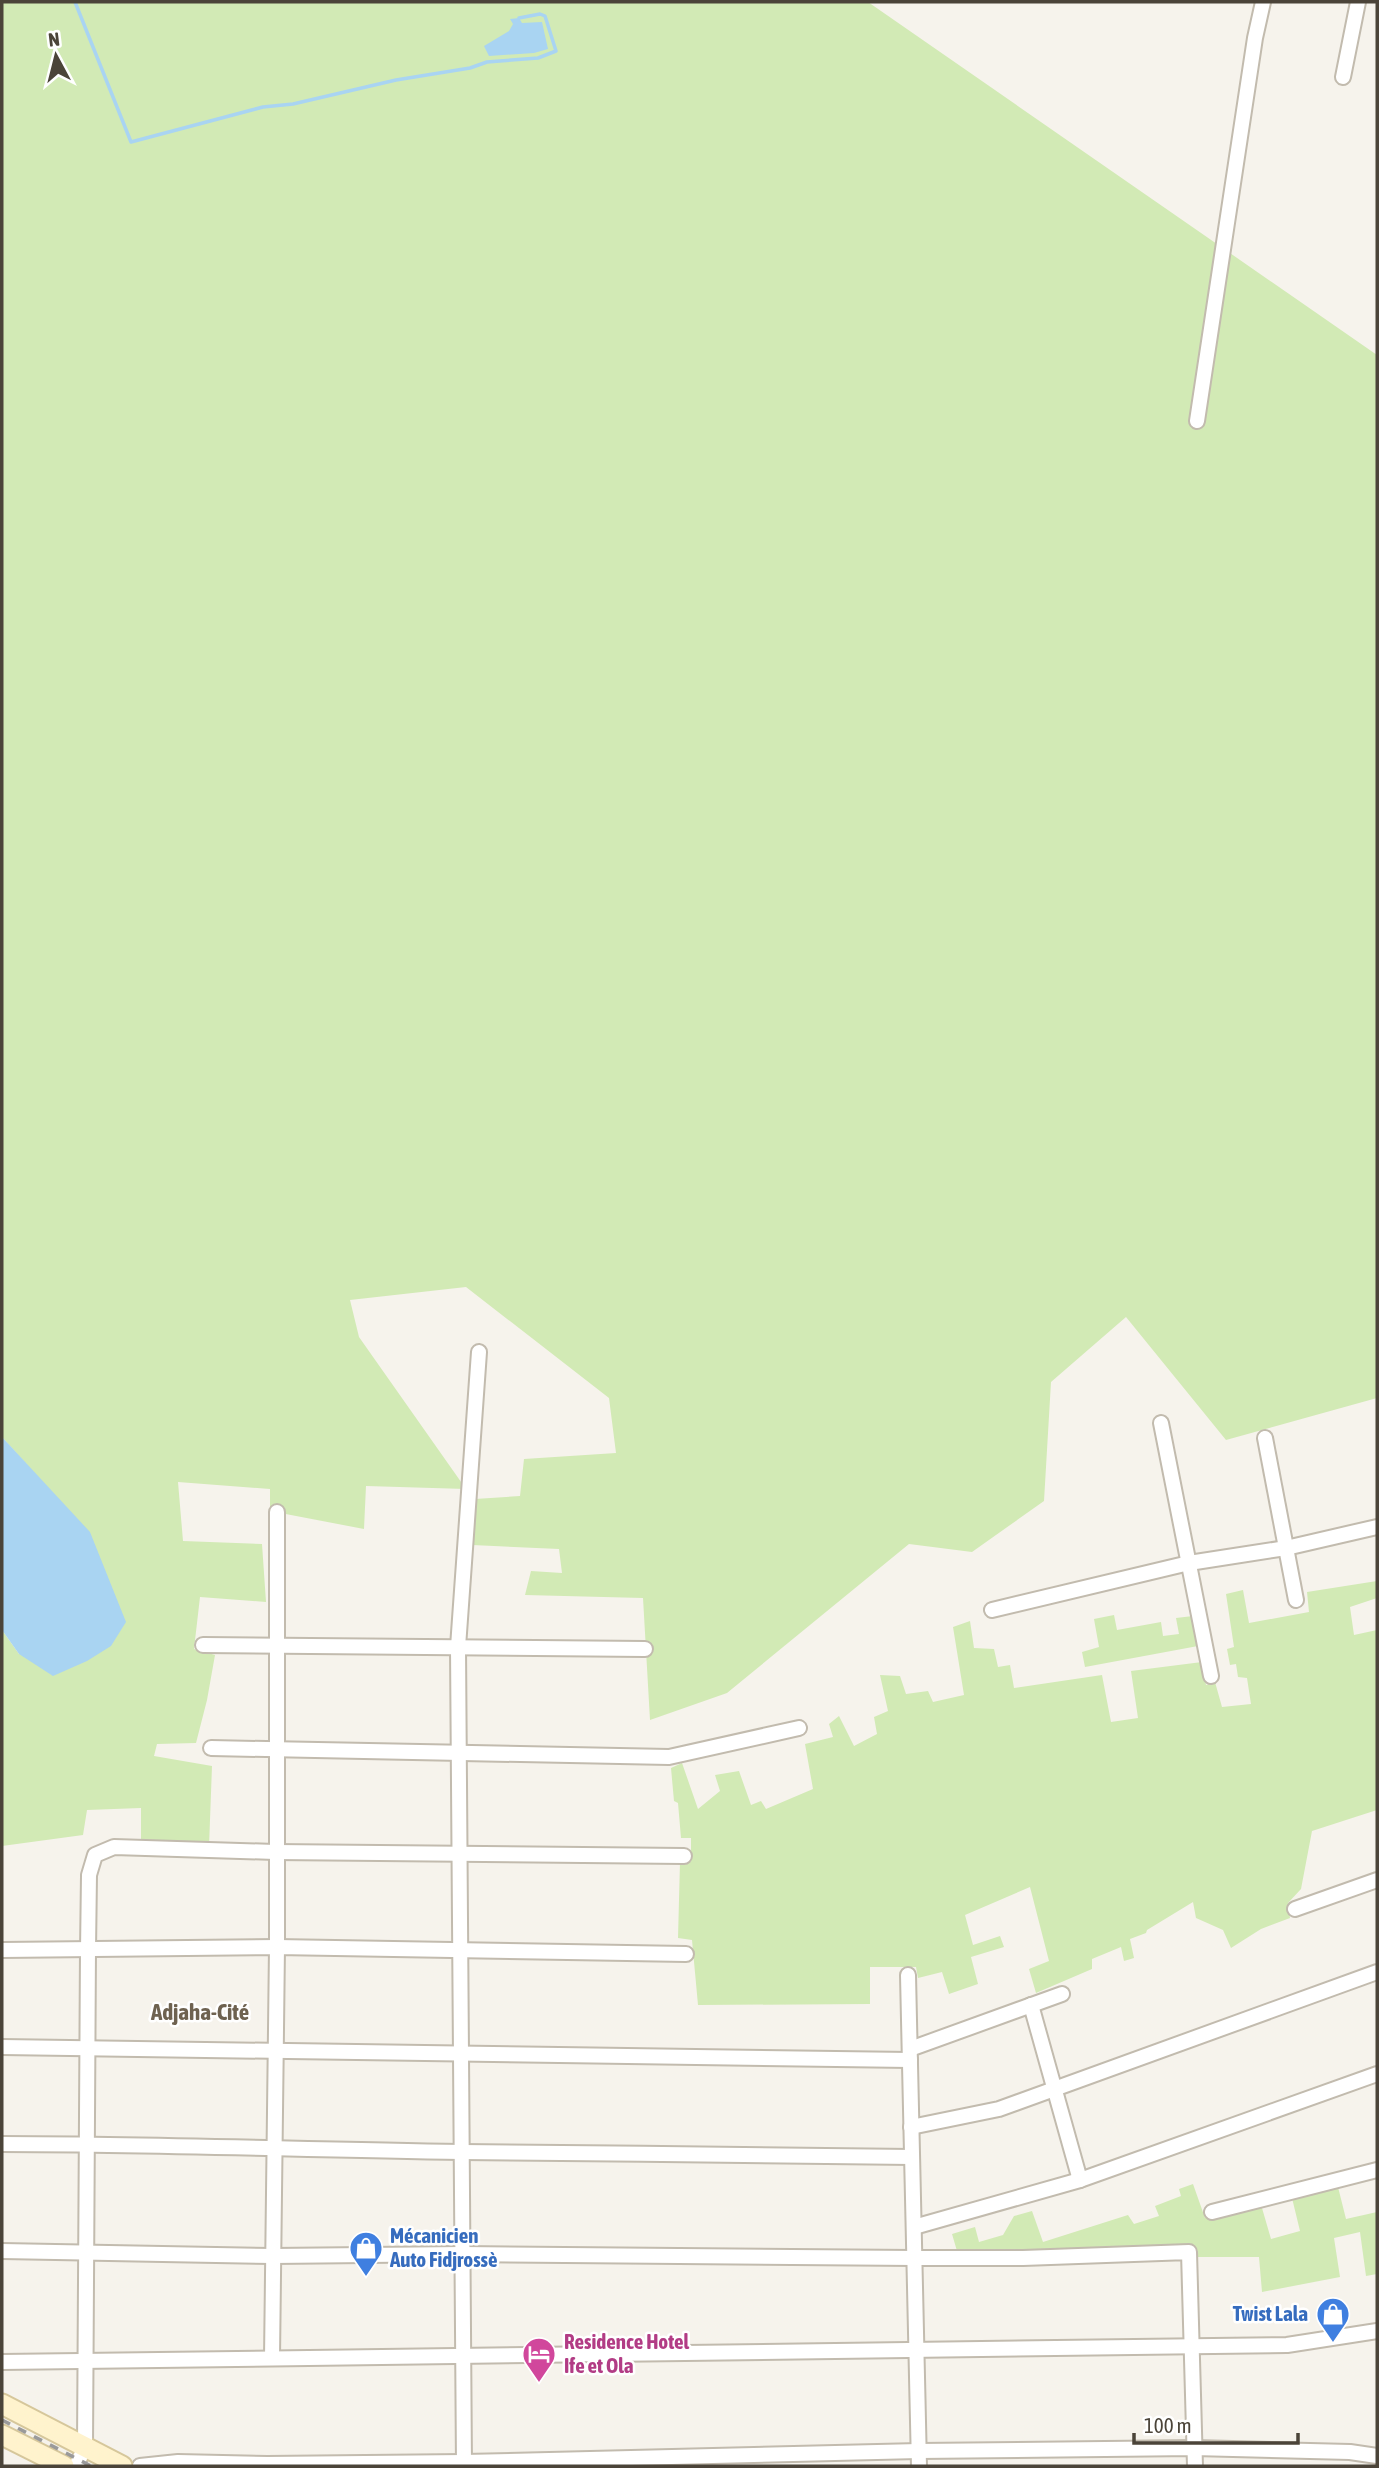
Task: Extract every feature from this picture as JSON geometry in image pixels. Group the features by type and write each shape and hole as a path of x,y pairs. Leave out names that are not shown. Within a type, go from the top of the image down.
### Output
{"main road":[{"path":"2,2404 121,2466"},
{"path":"2,2435 64,2466"}],"street":[{"path":"1197,421 1255,38 1263,2"},
{"path":"1343,77 1358,2"},
{"path":"464,2464 458,1647 479,1352"},
{"path":"1161,1423 1211,1676"},
{"path":"1265,1438 1297,1600"},
{"path":"272,2358 277,1947 277,1512"},
{"path":"992,1610 1189,1563 1286,1548 1377,1527"},
{"path":"203,1645 645,1649"},
{"path":"211,1748 669,1757 799,1728"},
{"path":"76,2466 85,2447 89,1875 95,1855 114,1847 275,1852 684,1856"},
{"path":"1295,1909 1377,1880"},
{"path":"2,1950 277,1947 687,1954"},
{"path":"911,2127 999,2109 1377,1972"},
{"path":"908,1975 919,2459"},
{"path":"2,2047 460,2054 910,2054 1062,1994"},
{"path":"1031,2005 1080,2180"},
{"path":"914,2227 1080,2180 1377,2074"},
{"path":"2,2144 912,2157"},
{"path":"1212,2213 1377,2171"},
{"path":"2,2251 273,2256 462,2254 914,2258 1023,2258 1189,2252 1195,2466"},
{"path":"2,2362 1287,2345 1377,2331"},
{"path":"140,2466 178,2462 464,2464 919,2459 1194,2448 1350,2452 1377,2456"}],"green space":[{"path":"2,2 868,2 1377,355 1377,1398 1226,1440 1126,1317 1051,1382 1044,1501 972,1552 909,1544 727,1693 650,1720 643,1598 525,1595 531,1571 562,1573 559,1549 472,1545 475,1499 520,1496 524,1459 616,1453 609,1398 466,1287 350,1300 359,1337 466,1489 366,1486 364,1529 270,1511 270,1489 178,1482 183,1541 262,1544 266,1602 200,1597 194,1649 215,1655 196,1743 157,1744 154,1756 212,1766 209,1847 141,1845 141,1808 87,1810 83,1835 2,1846 2,1630 19,1654 57,1498 2,1437"},
{"path":"1377,1581 1377,1598 1350,1607 1354,1635 1377,1630 1377,1810 1312,1831 1301,1889 1288,1903 1290,1918 1261,1929 1231,1948 1223,1930 1196,1918 1193,1902 1146,1933 1130,1939 1134,1958 1124,1961 1121,1947 1092,1959 1092,1969 1036,1993 1029,1969 1049,1961 1030,1887 965,1915 973,1945 1000,1936 1004,1947 971,1957 978,1984 949,1994 942,1972 918,1978 916,1967 870,1967 870,2004 698,2005 692,1940 678,1938 680,1862 691,1862 691,1838 681,1838 671,1768 682,1763 698,1809 720,1791 715,1775 739,1771 751,1805 761,1801 766,1809 813,1789 805,1744 833,1737 829,1724 839,1716 854,1746 877,1734 874,1717 888,1711 880,1675 900,1676 906,1694 928,1691 933,1702 964,1695 953,1627 970,1621 974,1648 994,1649 998,1667 1010,1665 1014,1688 1102,1675 1111,1722 1138,1718 1131,1671 1202,1662 1206,1685 1215,1682 1222,1707 1251,1704 1247,1678 1238,1677 1236,1664 1230,1665 1227,1649 1234,1647 1226,1594 1243,1590 1249,1623 1309,1612 1307,1592"},
{"path":"1114,1615 1117,1630 1161,1622 1163,1636 1179,1634 1176,1618 1193,1616 1198,1646 1085,1667 1082,1652 1099,1647 1094,1619"},
{"path":"1193,2184 1205,2218 1262,2208 1271,2239 1300,2231 1292,2198 1338,2187 1346,2219 1377,2212 1377,2274 1366,2276 1360,2232 1334,2238 1340,2277 1262,2292 1259,2257 1197,2257 1196,2247 957,2251 952,2234 975,2227 979,2242 1003,2235 1014,2216 1032,2211 1043,2242 1128,2215 1134,2224 1159,2216 1155,2206 1181,2196 1179,2189"}],"water":[{"path":"519,18 522,23 542,22 548,49 534,53 489,56 484,46 509,31 513,24 510,19"},
{"path":"2,1437 90,1532 126,1622 111,1646 87,1661 53,1676 19,1654 2,1630"}],"waterway":[{"path":"75,2 131,142 263,107 293,104 396,80 470,68 487,62 538,58 556,51 545,16 540,14 519,18"}],"railway":[{"path":"2,2420 91,2466"}],"place":[{"name":"Mécanicien Auto Fidjrossè","path":"366,2278"},
{"name":"Twist Lala","path":"1333,2344"},
{"name":"Residence Hotel Ife et Ola","path":"539,2384"}],"district":[{"name":"Adjaha-Cité","path":"200,2012"}]}
